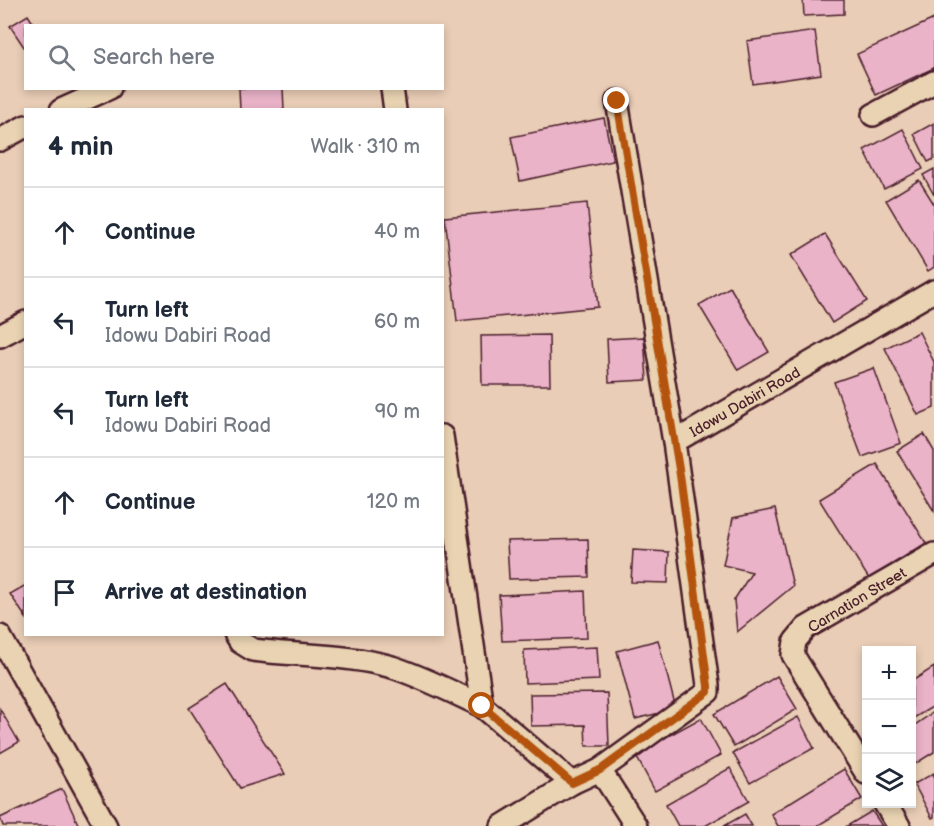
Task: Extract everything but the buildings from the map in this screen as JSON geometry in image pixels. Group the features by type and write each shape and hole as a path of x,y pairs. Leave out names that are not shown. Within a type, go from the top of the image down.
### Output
{"street":[{"path":"873,115 934,82"},
{"path":"65,108 106,90"},
{"path":"392,90 395,108"},
{"path":"617,101 674,442"},
{"path":"0,140 24,127"},
{"name":"Idowu Dabiri Road","path":"502,826 572,783 600,770 708,692 674,442 934,291"},
{"path":"0,336 24,323"},
{"path":"444,450 482,706"},
{"name":"Carnation Street","path":"862,765 794,655 795,641 806,628 934,554"},
{"path":"0,636 106,826"},
{"path":"236,636 240,642 253,650 357,661 390,667 423,678 482,706 572,783"},
{"path":"600,770 636,826"},
{"path":"888,808 899,826"}],"route":[{"path":"482,706 572,783 600,770 708,692 680,475 617,101"}]}
